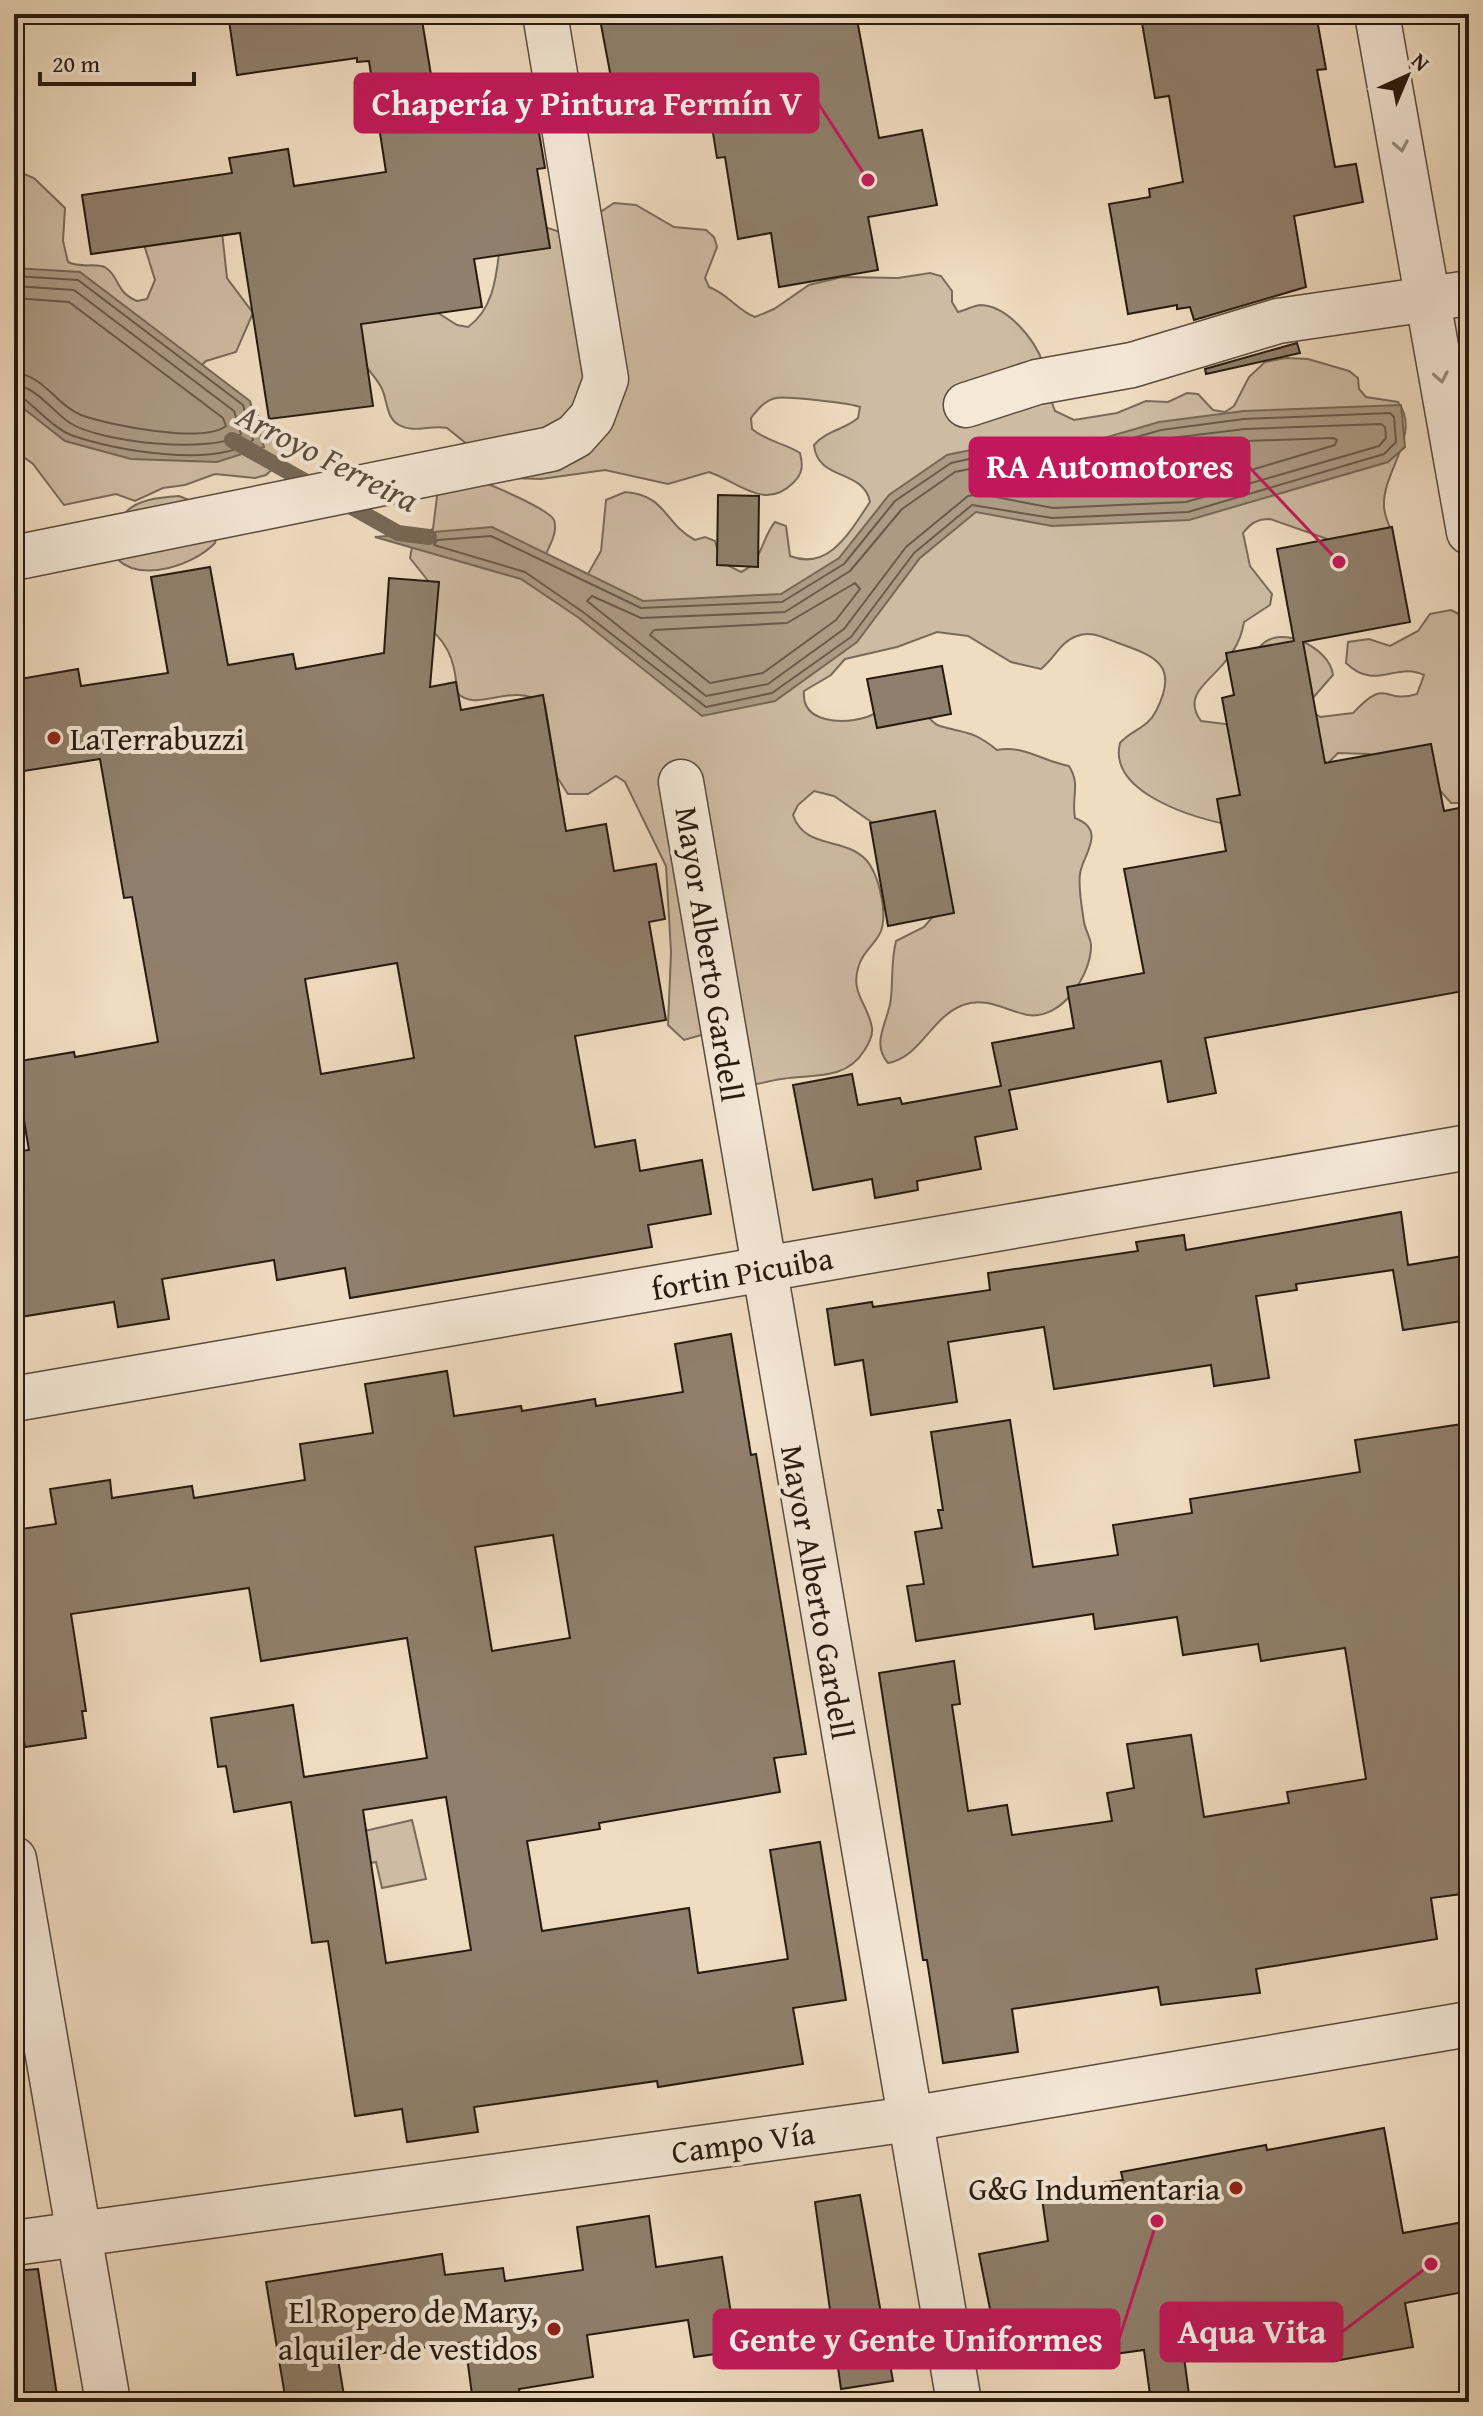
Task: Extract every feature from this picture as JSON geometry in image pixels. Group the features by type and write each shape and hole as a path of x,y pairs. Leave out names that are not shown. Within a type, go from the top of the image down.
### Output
{"street":[{"path":"14,558 259,506 400,482 551,449 575,436 592,417 606,379 545,14"},
{"path":"1377,14 1448,297 1469,532"},
{"path":"966,405 1037,382 1132,365 1278,321 1448,297"},
{"name":"Mayor Alberto Gardell","path":"681,782 762,1270 959,2402"},
{"name":"fortin Picuiba","path":"14,1399 1469,1147"},
{"path":"14,1859 108,2402"},
{"name":"Campo Vía","path":"14,2243 910,2119 1469,2024"}],"shaded area":[{"path":"14,170 34,178 65,208 63,241 68,262 106,268 121,289 137,301 147,299 155,280 142,238 222,232 227,278 253,313 236,352 206,361 198,369 234,407 255,412 281,449 281,461 266,475 255,478 215,474 185,485 163,488 135,501 116,494 64,505 33,464 14,450"},
{"path":"614,203 636,205 674,227 706,230 714,237 717,247 705,278 709,287 755,317 774,309 809,285 842,277 898,278 930,273 941,276 952,291 952,302 958,312 978,305 991,307 1019,326 1034,344 1043,363 1055,411 1074,420 1117,413 1146,401 1168,402 1187,393 1198,394 1213,410 1225,412 1234,406 1249,377 1265,362 1286,358 1308,359 1349,371 1358,378 1359,389 1366,397 1398,402 1406,427 1385,493 1384,506 1393,536 1330,540 1270,519 1258,521 1249,527 1243,533 1250,566 1272,594 1270,605 1244,622 1234,649 1200,689 1194,704 1201,721 1233,725 1259,648 1278,637 1302,641 1323,655 1330,665 1333,675 1312,699 1312,711 1320,717 1353,713 1380,693 1397,696 1417,694 1424,675 1404,671 1376,676 1357,671 1346,663 1348,642 1369,639 1390,646 1418,631 1430,614 1451,610 1460,615 1468,629 1461,674 1469,687 1469,803 1451,803 1437,787 1369,754 1338,753 1322,769 1225,824 1172,808 1138,788 1126,775 1120,760 1120,743 1149,721 1156,711 1163,695 1164,673 1153,658 1098,635 1082,634 1071,638 1041,669 1011,662 968,636 937,632 897,647 845,659 831,675 804,691 805,702 816,716 847,721 867,717 891,706 911,708 923,712 937,725 975,736 997,750 1025,752 1069,766 1075,785 1075,818 1085,823 1092,836 1080,880 1084,922 1091,943 1090,957 1080,982 1063,1003 1052,1010 1040,1015 1028,1015 988,1003 963,1005 942,1018 909,1053 888,1063 883,1055 881,1039 890,1007 896,941 924,927 937,912 877,826 834,796 814,791 798,805 793,815 799,827 807,834 862,856 870,865 880,890 882,928 861,960 856,983 870,1020 871,1037 856,1061 838,1072 735,1087 705,1034 684,1040 668,1025 671,952 666,866 625,782 616,776 588,794 568,794 557,777 545,704 520,695 475,700 457,693 451,658 431,630 429,582 410,558 414,537 433,529 438,488 476,481 517,497 550,515 555,531 543,563 584,581 601,551 606,500 625,492 639,494 657,504 695,540 705,537 715,541 721,562 741,572 753,563 775,522 786,526 790,556 817,558 838,545 870,502 859,484 823,464 814,445 824,436 858,418 860,407 776,398 759,409 751,418 752,429 800,453 801,457 802,469 797,479 783,491 773,494 752,492 709,472 668,484 605,470 541,479 509,478 447,428 411,429 394,422 376,379 320,315 438,313 457,325 468,327 488,303 499,253 539,225 560,232 573,316 612,285 596,215"},
{"path":"179,496 194,502 217,533 215,543 194,558 168,568 140,570 117,559 118,529 128,510 148,500"},
{"path":"412,1820 426,1879 382,1888 376,1862 346,1868 339,1837"}],"water":[{"path":"14,268 80,272 250,401 264,447 217,462 131,459 65,441 14,401"},
{"path":"1401,405 1405,447 1388,462 1189,520 1052,526 976,512 920,558 857,642 775,701 702,716 579,618 521,579 375,537 492,527 643,601 781,594 839,558 889,495 947,455 1018,440 1094,441 1159,422 1244,411"}],"building":[{"path":"228,14 421,14 433,87 510,75 518,130 538,127 545,168 537,169 550,248 474,259 482,307 361,324 373,406 269,419 240,233 91,254 82,195 232,173 229,158 288,149 294,186 386,172 369,61 357,62 357,58 237,75"},
{"path":"599,14 856,14 879,138 922,130 937,205 868,217 878,270 779,287 771,233 738,239 725,157 717,158 706,89 616,104"},
{"path":"1193,14 1316,14 1326,69 1317,70 1335,167 1356,164 1363,202 1294,216 1306,287 1194,320 1190,307 1177,309 1177,305 1128,314 1109,204 1150,197 1149,189 1183,182 1169,96 1155,98 1142,23"},
{"path":"1297,343 1300,353 1206,374 1205,369"},
{"path":"718,495 759,496 758,567 717,565"},
{"path":"1392,527 1410,622 1303,642 1325,763 1431,744 1444,811 1469,806 1469,990 1205,1038 1216,1093 1168,1102 1161,1061 1009,1090 1017,1129 975,1137 981,1169 917,1181 918,1190 875,1198 872,1179 813,1190 793,1085 852,1074 858,1105 900,1098 902,1104 1001,1086 992,1043 1074,1028 1067,987 1144,973 1124,869 1226,851 1217,799 1240,795 1222,698 1234,695 1226,653 1294,641 1277,549"},
{"path":"210,567 228,665 293,654 296,669 384,653 389,578 439,582 430,687 456,682 461,710 543,695 566,831 606,824 614,871 656,864 665,919 649,922 666,1020 575,1036 595,1147 635,1140 640,1171 702,1160 711,1214 648,1225 652,1247 350,1298 345,1268 277,1280 274,1260 162,1279 169,1319 118,1327 114,1302 14,1318 14,1152 29,1150 14,1062 74,1052 75,1057 158,1042 132,897 124,898 100,759 14,770 14,680 78,669 81,686 168,673 151,577","holes":["397,963 414,1058 321,1074 305,979"]},
{"path":"942,666 951,714 877,728 867,679"},
{"path":"935,811 954,913 888,926 870,823"},
{"path":"1401,1212 1408,1265 1469,1255 1469,1320 1403,1330 1393,1270 1296,1284 1297,1290 1256,1296 1269,1378 1214,1386 1211,1365 1054,1389 1044,1327 948,1342 957,1402 871,1415 863,1360 835,1365 827,1309 872,1302 873,1307 990,1290 988,1273 1138,1251 1136,1242 1184,1235 1186,1250"},
{"path":"731,1334 751,1455 756,1454 806,1754 774,1758 780,1792 599,1823 600,1829 527,1841 542,1931 689,1908 698,1973 788,1959 770,1850 820,1842 846,2000 793,2008 803,2064 658,2087 657,2081 474,2107 478,2132 407,2142 402,2109 355,2116 328,1941 312,1943 291,1802 234,1812 226,1766 218,1767 211,1718 293,1705 304,1777 427,1758 407,1638 261,1661 249,1588 71,1614 86,1711 82,1711 86,1738 25,1747 14,1678 14,1530 56,1524 50,1489 110,1480 112,1498 192,1486 194,1498 305,1480 300,1444 373,1433 365,1384 447,1371 454,1416 521,1406 522,1411 595,1399 596,1406 683,1392 675,1344","holes":["553,1535 570,1638 492,1651 475,1547","446,1797 471,1950 386,1963 363,1810"]},
{"path":"1010,1420 1033,1567 1118,1555 1113,1525 1192,1513 1190,1499 1360,1472 1355,1440 1469,1423 1469,1893 1431,1898 1437,1939 1256,1969 1260,1993 1161,2005 1158,1987 1012,2009 1018,2052 943,2063 927,1960 923,1960 879,1673 954,1661 960,1704 952,1705 968,1811 1007,1805 1012,1835 1112,1821 1107,1793 1134,1788 1127,1744 1191,1735 1204,1817 1289,1803 1287,1792 1366,1779 1345,1648 1261,1661 1258,1644 1183,1655 1177,1617 1095,1629 1093,1614 916,1641 907,1586 924,1584 915,1532 942,1528 938,1510 943,1510 931,1432"},
{"path":"1384,2128 1403,2233 1469,2221 1469,2291 1405,2303 1413,2347 1334,2361 1324,2309 1180,2327 1190,2402 1151,2402 1144,2350 1064,2361 1058,2318 994,2329 979,2254 1048,2241 1041,2191 1123,2180 1121,2172 1266,2145 1267,2150"},
{"path":"860,2195 893,2381 841,2389 815,2202"},
{"path":"649,2216 656,2267 722,2257 737,2351 694,2357 688,2320 587,2335 593,2377 519,2389 521,2402 473,2402 465,2342 338,2359 345,2402 286,2402 266,2282 442,2254 445,2275 503,2268 505,2281 583,2270 577,2227"},
{"path":"38,2269 58,2402 14,2402 14,2271"}],"waterway":[{"name":"Arroyo Ferreira","path":"232,440 317,488"},
{"name":"Arroyo Ferreira","path":"341,501 398,533 429,537"}],"place":[{"name":"Chapería y Pintura Fermín V","path":"868,180"},
{"name":"RA Automotores","path":"1339,562"},
{"name":"LaTerrabuzzi","path":"54,738"},
{"name":"G&G Indumentaria","path":"1236,2188"},
{"name":"Gente y Gente Uniformes","path":"1157,2221"},
{"name":"Aqua Vita","path":"1431,2264"},
{"name":"El Ropero de Mary, alquiler de vestidos","path":"554,2329"}]}
